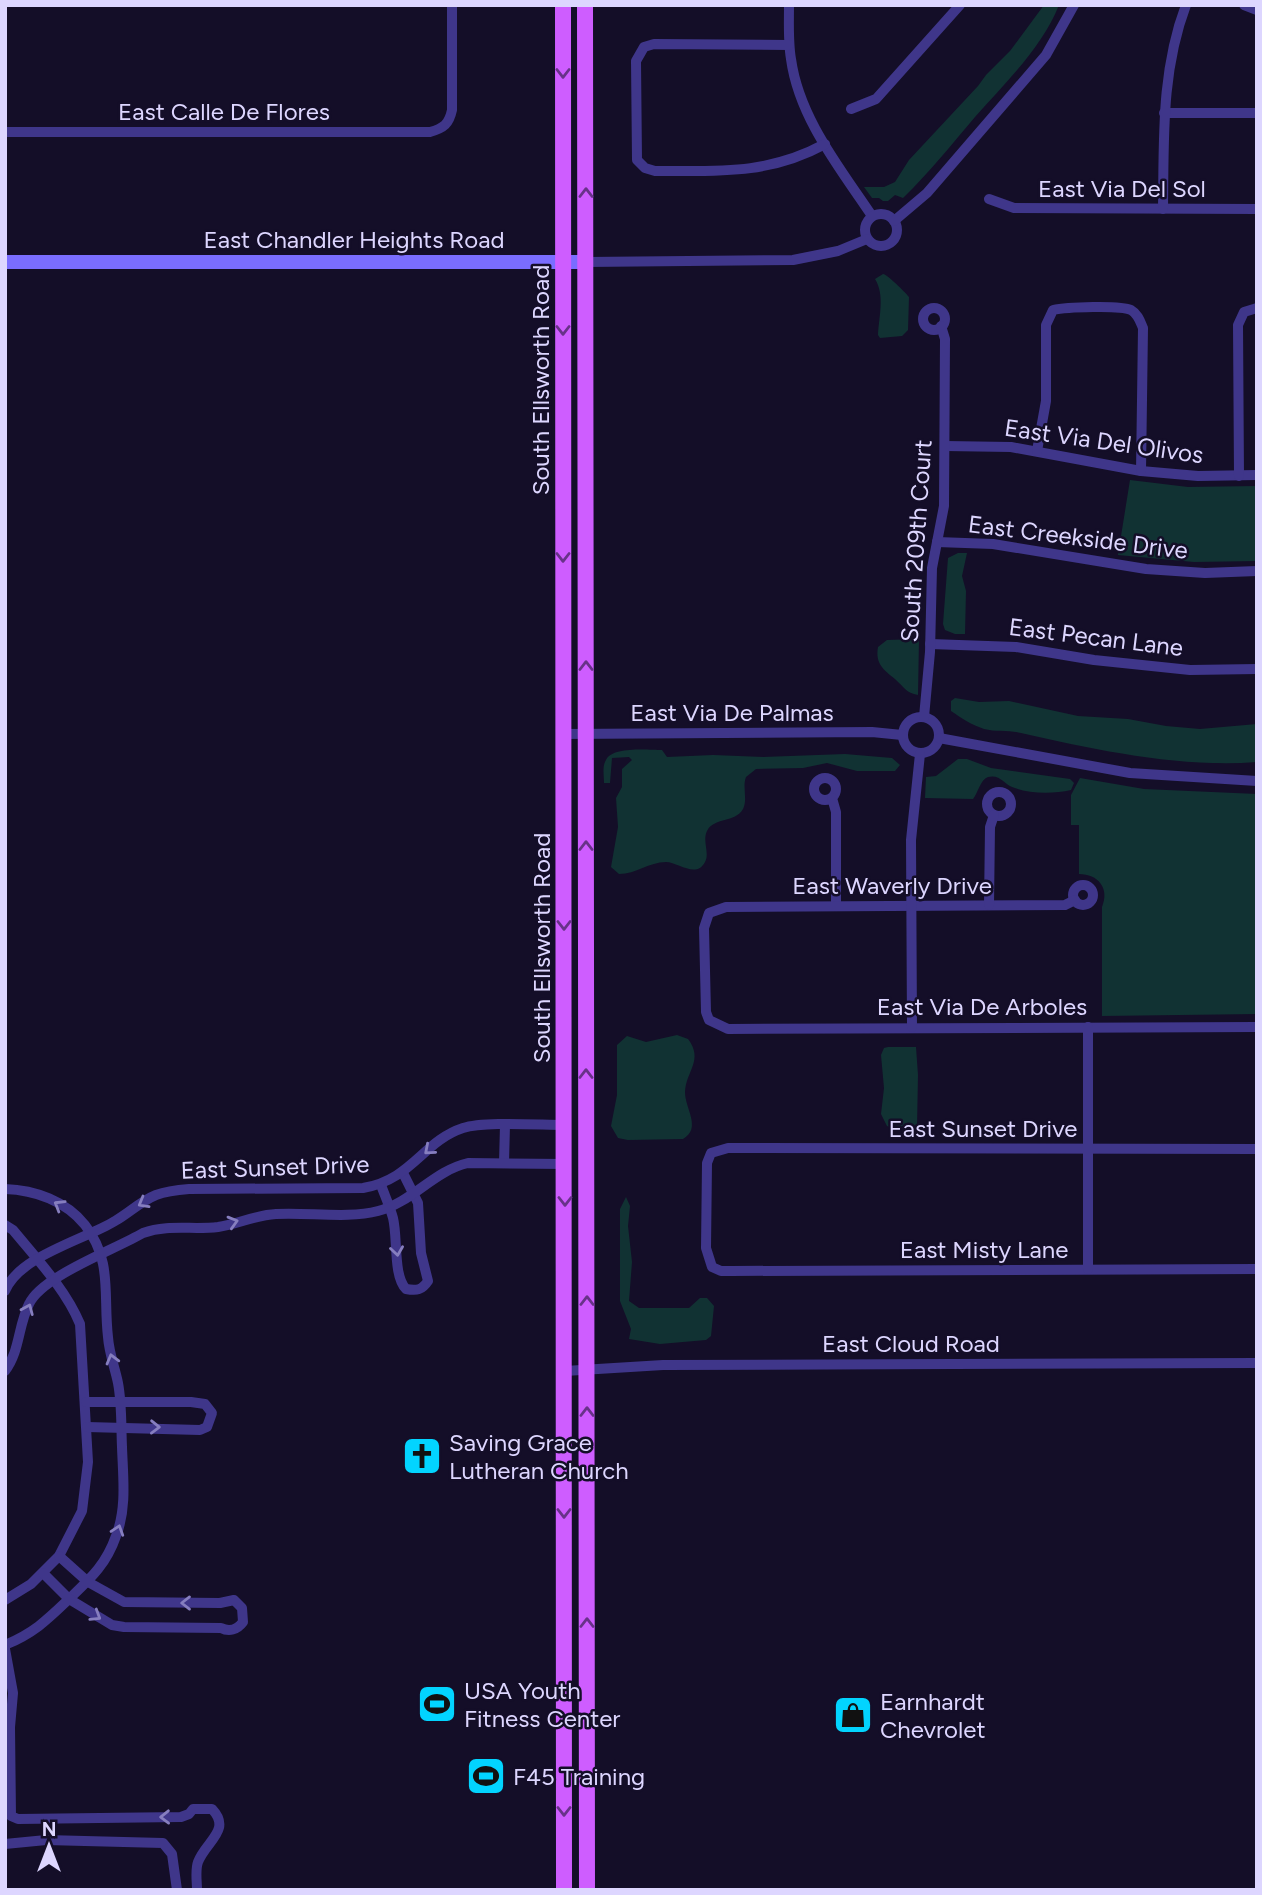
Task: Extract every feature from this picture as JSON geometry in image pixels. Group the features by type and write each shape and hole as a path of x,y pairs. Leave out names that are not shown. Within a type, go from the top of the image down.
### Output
{"main road":[{"name":"South Ellsworth Road","path":"563,5 564,1890"},
{"name":"South Ellsworth Road","path":"585,5 587,1890"},
{"name":"East Chandler Heights Road","path":"5,262 586,262"},
{"path":"565,1125 574,1133 576,1139 577,1170 586,1192"},
{"path":"564,1694 587,1691"}],"street":[{"name":"East Calle De Flores","path":"5,132 430,132 443,129 450,121 452,110 452,5"},
{"path":"789,5 789,45 798,91 805,109 872,216"},
{"path":"851,109 876,99 960,5"},
{"name":"East Chandler Heights Road","path":"586,262 793,260 838,251 867,239 876,246 887,245 895,238 897,226 894,221 927,194 1046,55 1074,5"},
{"path":"1163,209 1164,113 1169,64 1186,5"},
{"path":"1244,5 1257,10"},
{"path":"789,45 654,44 640,50 636,61 636,153 640,165 654,171 747,170 783,162 825,144"},
{"path":"1164,113 1257,113"},
{"name":"East Via Del Sol","path":"989,199 1014,208 1257,209"},
{"path":"872,216 887,215 894,221"},
{"path":"867,239 864,229 872,216"},
{"path":"1037,451 1046,401 1046,325 1053,310 1066,307 1129,309 1137,316 1143,328 1141,471"},
{"path":"1239,476 1238,325 1244,312 1257,308"},
{"name":"South 209th Court","path":"924,718 931,586 944,506 945,339 941,326"},
{"name":"East Via Del Olivos","path":"945,446 1000,446 1141,471 1198,476 1257,475"},
{"name":"East Creekside Drive","path":"937,542 993,544 1146,569 1205,573 1257,571"},
{"name":"East Pecan Lane","path":"930,644 1027,648 1094,660 1178,669 1257,669"},
{"path":"917,717 924,718 937,727 939,738 930,751 920,754 905,745 902,735 907,723 917,717"},
{"name":"East Via De Palmas","path":"563,734 872,732 902,735"},
{"path":"939,738 1130,773 1257,780"},
{"path":"912,1027 912,824 920,754"},
{"path":"832,798 836,812 836,906"},
{"path":"989,905 990,827 993,815"},
{"name":"East Waverly Drive","path":"709,1020 706,1012 704,928 709,913 726,907 1065,905 1075,900"},
{"name":"East Via De Arboles","path":"709,1020 728,1029 1257,1027"},
{"path":"1088,1027 1088,1269"},
{"path":"504,1163 505,1125"},
{"name":"East Sunset Drive","path":"5,1291 12,1278 37,1259 115,1221 142,1202 171,1191 346,1189 381,1185 403,1173 440,1141 463,1128 565,1125"},
{"name":"East Sunset Drive","path":"712,1267 706,1248 706,1173 711,1153 728,1148 1257,1149"},
{"name":"East Sunset Drive","path":"52,1279 77,1268 99,1251 158,1228 216,1227 260,1215 366,1213 389,1207 415,1194 452,1167 468,1163 565,1164"},
{"path":"381,1185 389,1207 398,1256 398,1279 407,1289 416,1291 423,1288 428,1281 427,1271 421,1253 420,1214 415,1194 403,1173"},
{"path":"5,1189 20,1190 53,1200 77,1216 99,1251 106,1270 107,1335 120,1403 124,1499 122,1517 108,1555 88,1582 37,1629 5,1647 13,1693 10,1727 11,1816 18,1819 181,1817 193,1809 212,1809 218,1815 220,1823 214,1838 205,1847 198,1862 197,1890"},
{"path":"5,1225 13,1230 37,1259 75,1312 80,1324 89,1462 86,1493 75,1528 59,1556 31,1584 5,1600"},
{"name":"East Misty Lane","path":"712,1267 731,1271 1257,1269"},
{"path":"5,1371 16,1352 28,1305 52,1279"},
{"name":"East Cloud Road","path":"565,1371 677,1365 1257,1363"},
{"path":"86,1402 199,1403 209,1408 212,1413 207,1427 200,1430 87,1427"},
{"path":"43,1573 69,1599 118,1627 230,1630 238,1628 243,1622 242,1608 234,1600 220,1603 130,1603 88,1582 59,1556"},
{"path":"5,1844 47,1840 163,1843 172,1854 177,1890"}],"green space":[{"path":"1044,5 1059,5 1043,36 931,169 903,198 895,195 888,201 883,201 872,198 864,187 884,187 895,182 909,160 1010,51"},
{"path":"883,274 909,297 908,330 902,336 880,338 878,335 881,299 875,279"},
{"path":"1130,480 1188,487 1257,486 1257,561 1194,562 1118,555"},
{"path":"958,553 967,553 962,576 966,591 965,634 945,630 943,624 948,558"},
{"path":"919,639 918,695 908,691 884,669 877,653 878,647 887,640"},
{"path":"955,698 979,702 1009,701 1078,716 1128,719 1200,729 1257,724 1257,762 1168,760 1016,732 984,729 951,711 951,701"},
{"path":"662,750 667,757 845,754 892,758 900,765 895,771 857,771 827,763 803,768 756,769 746,777 743,809 735,816 714,824 707,831 707,855 701,867 692,869 666,862 619,874 611,867 618,827 616,798 622,787 622,769 632,760 629,757 612,758 610,783 604,783 605,762 610,756 623,751"},
{"path":"958,759 967,759 991,768 1070,779 1074,783 1071,790 1033,792 1012,787 992,776 983,781 973,799 925,798 926,777 936,776"},
{"path":"1080,778 1144,789 1257,794 1257,1014 1102,1016 1104,894 1097,879 1079,874 1079,825 1071,825 1071,795"},
{"path":"677,1035 688,1039 694,1053 685,1092 692,1124 689,1135 683,1139 618,1138 611,1126 617,1095 617,1045 627,1036 646,1042"},
{"path":"916,1047 917,1127 896,1130 887,1126 881,1114 884,1088 881,1055 884,1048"},
{"path":"626,1197 630,1206 628,1226 632,1262 629,1301 639,1308 689,1308 700,1298 707,1298 714,1306 711,1336 706,1340 660,1344 629,1339 631,1329 620,1301 620,1209"}],"place":[{"name":"Saving Grace Lutheran Church","path":"422,1456"},
{"name":"USA Youth Fitness Center","path":"437,1704"},
{"name":"Earnhardt Chevrolet","path":"853,1715"},
{"name":"F45 Training","path":"486,1776"}]}
